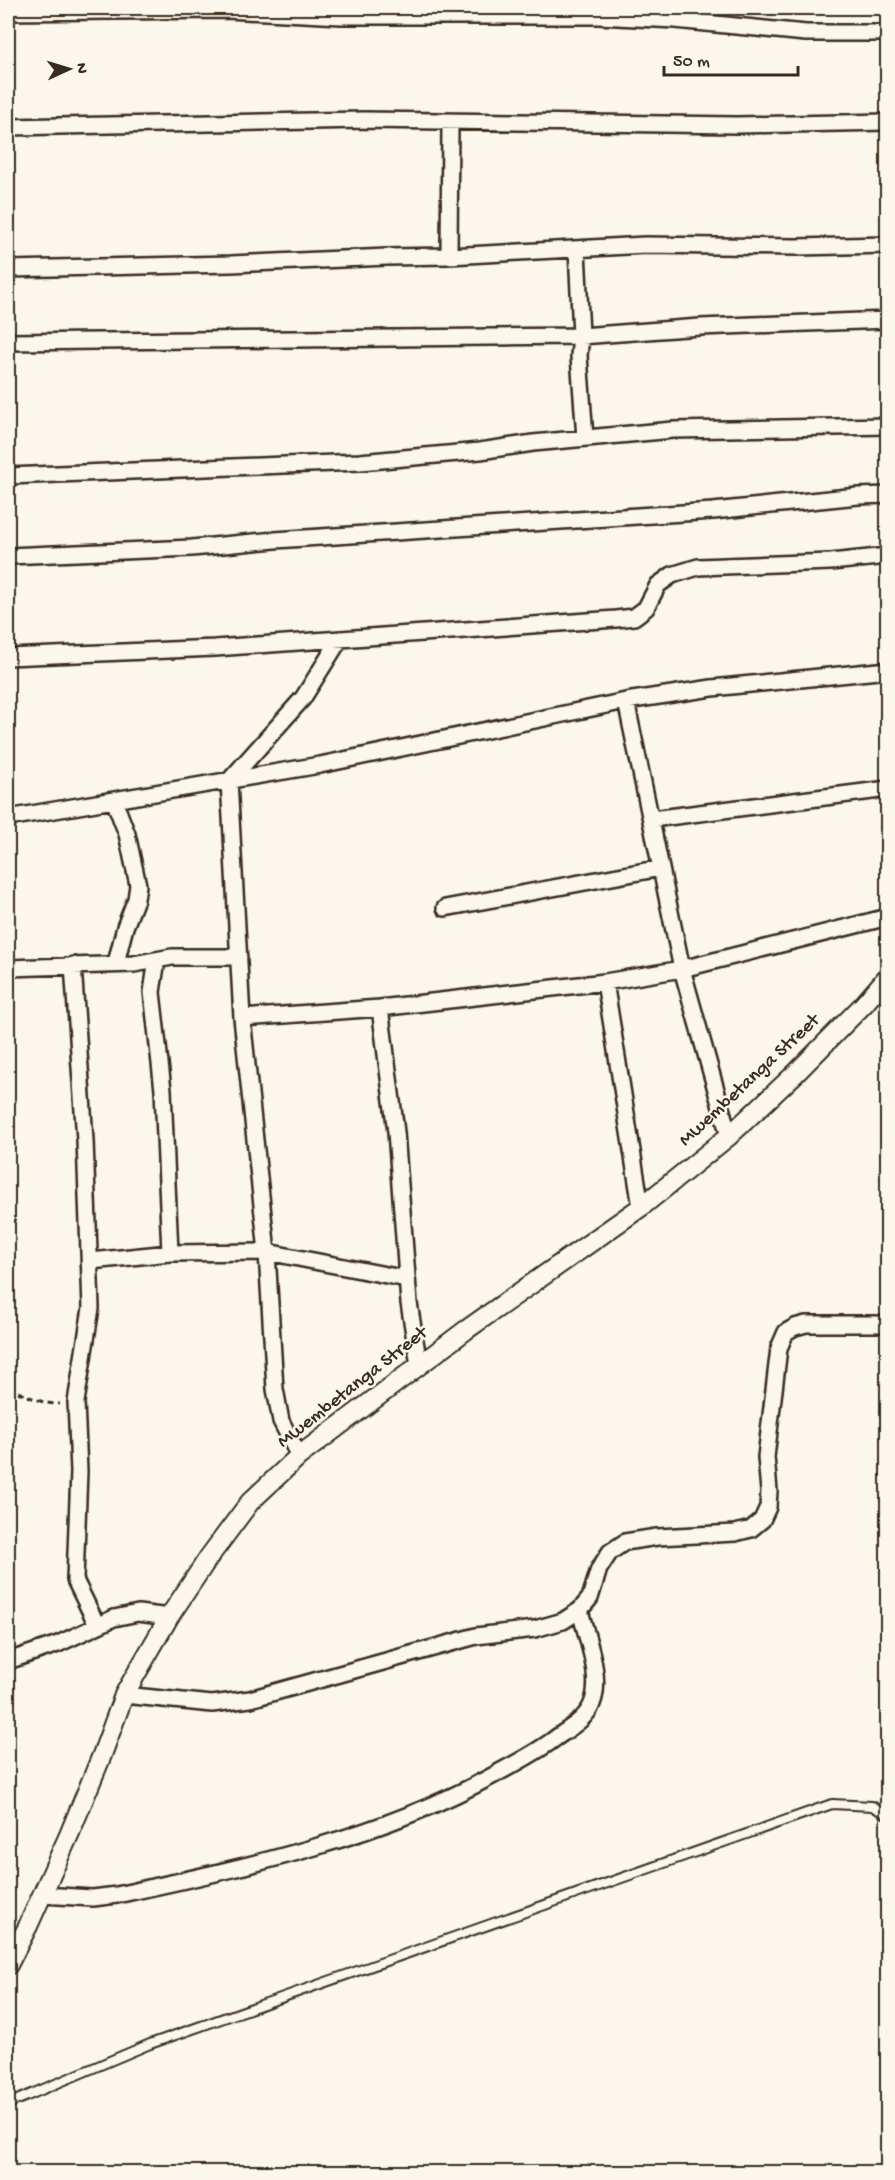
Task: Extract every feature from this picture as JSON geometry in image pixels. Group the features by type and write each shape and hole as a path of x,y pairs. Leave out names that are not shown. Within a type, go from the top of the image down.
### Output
{"street":[{"path":"8,12 135,9 226,10 341,16 431,12 548,12 675,20 806,33 888,33"},
{"path":"8,127 312,120 770,125 888,122"},
{"path":"449,256 450,122"},
{"path":"8,269 209,265 680,244 796,247 888,246"},
{"path":"577,249 581,336 579,356 585,438"},
{"path":"8,342 581,336 700,327 888,320"},
{"path":"8,476 360,462 673,430 888,426"},
{"path":"8,556 192,548 275,540 713,511 888,495"},
{"path":"8,657 155,651 634,617 646,608 658,585 672,575 698,567 831,562 888,556"},
{"path":"299,1456 281,1420 275,1389 267,1251 242,1018 229,781 303,698 340,639"},
{"path":"8,818 320,765 626,701 754,683 888,670"},
{"path":"626,701 682,969 729,1136"},
{"path":"652,819 888,789"},
{"path":"114,800 127,834 138,885 136,899 125,927 116,963"},
{"path":"445,908 661,868"},
{"path":"242,1018 380,1008 605,982 682,969 888,917"},
{"path":"8,968 73,964 134,964 172,957 239,957"},
{"path":"157,960 152,992 163,1090 170,1253"},
{"path":"73,964 85,1140 91,1308 76,1402 79,1471 75,1581 97,1625"},
{"name":"Mwembetanga Street","path":"8,1965 42,1895 102,1755 124,1695 169,1617 209,1557 250,1502 299,1456 419,1365 641,1207 729,1136 796,1073 864,1004 888,976"},
{"path":"605,982 641,1207"},
{"path":"380,1008 396,1132 409,1303 419,1365"},
{"path":"90,1261 170,1253 267,1251 407,1279"},
{"path":"124,1695 212,1704 250,1699 476,1636 536,1629 563,1621 580,1610 590,1598 599,1569 610,1552 625,1542 657,1537 735,1533 752,1529 762,1520 768,1507 766,1456 779,1348 786,1332 806,1324 888,1324"},
{"path":"42,1895 93,1898 117,1895 259,1862 377,1828 462,1793 535,1753 581,1720 592,1706 597,1689 580,1610"},
{"path":"8,1661 57,1644 114,1617 138,1613 169,1617"}],"lane":[{"path":"8,2104 150,2044 832,1804 872,1806 888,1815"}],"path":[{"path":"8,1389 41,1402 54,1404 76,1402"}]}
